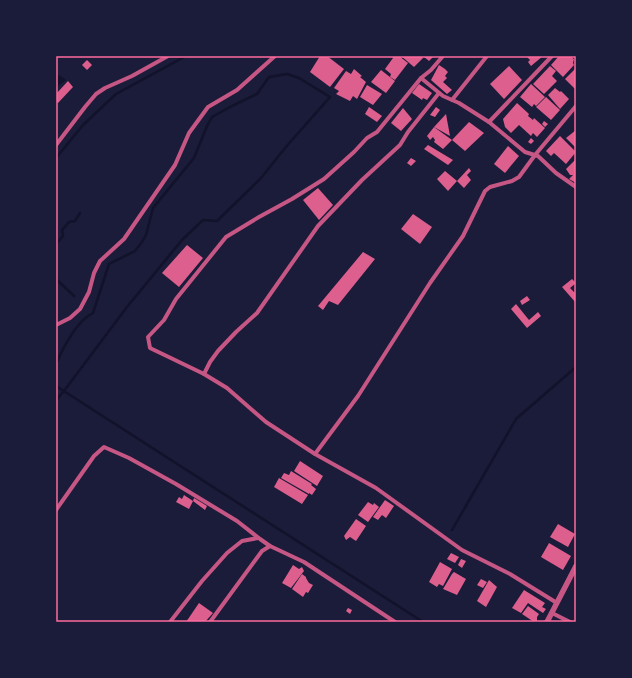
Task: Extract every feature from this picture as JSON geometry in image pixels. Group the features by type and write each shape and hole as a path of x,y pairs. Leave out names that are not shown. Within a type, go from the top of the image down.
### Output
{"street":[{"path":"56,145 96,94 168,56"},
{"path":"56,325 70,318 80,309 89,292 94,273 100,261 124,239 176,165 189,133 208,107 237,90 275,56"},
{"path":"443,56 431,70 421,78 377,132 367,138 324,179 226,238 176,299 164,320 148,337 150,348 204,374 227,388 266,422 315,454 376,488 462,550 510,574 557,603"},
{"path":"452,100 486,56"},
{"path":"489,122 552,56"},
{"path":"421,78 439,93 459,103 489,122 525,152 535,155 556,173 576,187"},
{"path":"204,374 218,351 257,313 318,226 362,180 400,145 408,132 439,93"},
{"path":"315,454 358,396 430,283 463,236 485,191 490,187 512,181 519,177 535,155 576,106"},
{"path":"56,510 94,456 104,447 129,458 176,484 237,521 270,546 304,562 395,622"},
{"path":"170,622 202,581 227,554 242,541 258,538"},
{"path":"210,622 262,552 270,546"},
{"path":"548,622 576,566"},
{"path":"552,613 570,622"}],"shaded area":[{"path":"59,75 66,80 59,85 56,90 56,80"}],"building":[{"path":"320,56 327,56 344,69 330,87 310,72"},
{"path":"392,56 399,56 408,63 395,80 390,77 391,74 385,69 393,58"},
{"path":"401,56 421,56 423,58 414,67"},
{"path":"423,56 434,56 429,61"},
{"path":"526,56 543,56 531,66 528,62 530,60"},
{"path":"559,56 570,56 574,59 574,65 563,77 551,65"},
{"path":"87,60 92,65 87,70 82,65"},
{"path":"439,65 448,72 445,76 447,78 443,82 452,90 447,94 431,80"},
{"path":"509,66 522,80 504,99 490,84"},
{"path":"550,66 556,71 552,76 557,81 544,94 533,84"},
{"path":"576,68 576,90 565,79"},
{"path":"354,69 366,82 357,99 353,96 350,101 336,94 339,91 334,88 346,71 351,74"},
{"path":"381,70 395,81 386,93 371,82"},
{"path":"68,81 73,87 58,103 56,101 56,94"},
{"path":"419,84 432,93 427,100 423,98 422,100 412,93"},
{"path":"531,84 545,97 536,106 534,104 532,107 520,97"},
{"path":"367,85 382,94 373,105 360,97"},
{"path":"555,88 560,92 561,91 569,99 560,109 548,95"},
{"path":"546,97 560,110 551,120 536,107"},
{"path":"517,103 529,114 528,116 533,120 534,118 545,128 537,137 533,133 531,136 519,125 511,133 505,127 503,119"},
{"path":"369,107 382,116 377,122 365,114"},
{"path":"436,107 440,110 435,117 430,115"},
{"path":"403,108 412,119 401,131 391,123"},
{"path":"446,114 450,136 434,127"},
{"path":"544,121 548,124 545,127 542,124"},
{"path":"469,122 484,133 465,151 452,140"},
{"path":"434,127 452,140 443,149 434,142 435,140 433,137 430,140 427,136"},
{"path":"576,130 576,148 566,138"},
{"path":"560,136 576,152 566,164 554,153 551,156 546,151"},
{"path":"531,138 534,141 531,144 528,142"},
{"path":"428,145 453,160 448,165 424,149"},
{"path":"508,146 519,156 505,173 494,164"},
{"path":"411,158 416,161 411,166 407,163"},
{"path":"576,159 576,183 569,179 573,175 570,175 566,169"},
{"path":"469,168 471,171 467,175 471,180 464,188 457,181"},
{"path":"445,171 457,181 448,191 437,179"},
{"path":"318,188 333,205 319,220 303,200"},
{"path":"413,214 432,227 420,244 401,229"},
{"path":"187,245 203,258 179,287 162,273"},
{"path":"363,252 375,259 338,305 329,301 323,310 318,306"},
{"path":"572,279 576,283 570,288 576,294 576,303 562,287"},
{"path":"527,296 530,300 522,305 520,301"},
{"path":"516,304 529,320 538,312 541,316 527,328 511,309"},
{"path":"300,461 323,476 317,486 294,471"},
{"path":"291,471 312,484 311,485 316,489 312,495 281,478 284,473 289,475"},
{"path":"279,478 308,495 302,504 274,487"},
{"path":"184,495 193,501 189,509 176,502 179,497 182,499"},
{"path":"194,498 207,506 205,510 193,501"},
{"path":"385,500 394,506 386,518 382,515 378,520 373,517"},
{"path":"368,502 373,505 374,503 379,507 368,522 358,515"},
{"path":"356,519 366,526 356,541 350,537 346,540 344,536"},
{"path":"558,524 575,534 568,547 550,537"},
{"path":"549,543 571,556 563,570 541,557"},
{"path":"451,553 459,557 455,563 447,559"},
{"path":"461,559 466,561 462,568 458,565"},
{"path":"440,562 452,569 443,586 439,584 437,587 429,582"},
{"path":"293,565 299,569 302,567 304,571 291,588 282,583"},
{"path":"454,572 466,579 457,595 443,589"},
{"path":"302,574 306,577 309,583 313,585 308,593 306,592 303,597 292,589"},
{"path":"481,579 487,582 483,588 477,585"},
{"path":"489,580 497,587 486,607 477,601"},
{"path":"524,590 545,603 542,607 546,609 543,613 528,603 521,613 512,608"},
{"path":"199,603 213,613 205,622 186,622"},
{"path":"528,606 539,614 537,617 537,622 534,622 522,614"},
{"path":"348,608 352,610 350,614 346,611"}],"waterway":[{"path":"56,158 83,125 116,94 186,56"},
{"path":"56,363 75,330 83,320 93,313 109,264 135,251 142,242 146,235 153,208 194,158 212,117 257,94 269,77 287,74 299,78 330,97 261,178 217,221 203,220 182,240 127,307 56,400"},
{"path":"56,244 63,236 62,230 69,222 75,221 80,213"},
{"path":"56,279 74,296"},
{"path":"452,530 516,419 576,367"},
{"path":"56,386 423,622"}]}
